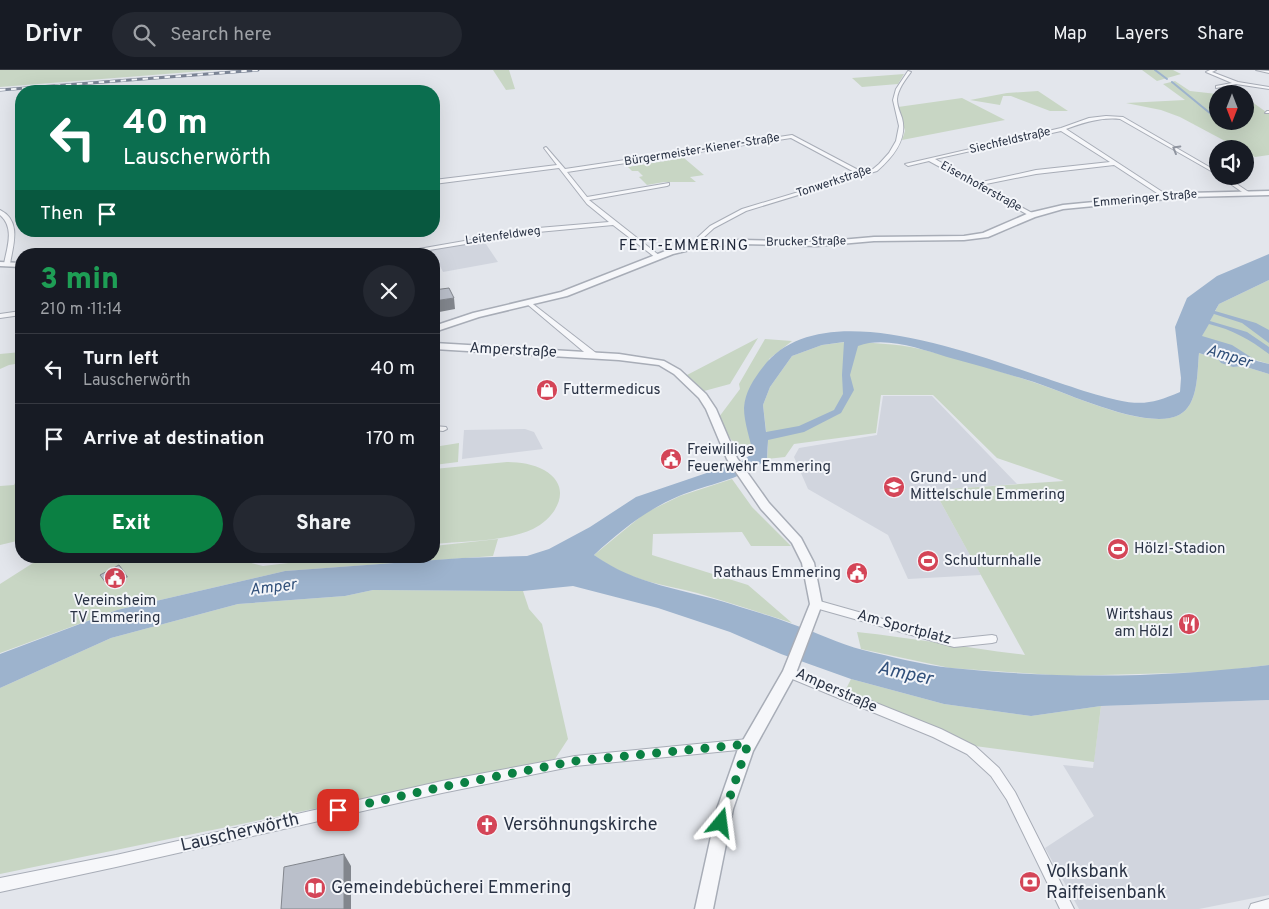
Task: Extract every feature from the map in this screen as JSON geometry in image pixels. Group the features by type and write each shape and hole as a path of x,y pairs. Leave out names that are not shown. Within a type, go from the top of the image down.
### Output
{"street":[{"path":"1214,70 1208,72 1236,83 1269,88"},
{"path":"1258,70 1269,72"},
{"name":"Tonwerkstraße","path":"702,245 700,238 712,227 733,214 862,174 882,164 898,141 902,131 895,102 897,90 909,72"},
{"path":"1226,85 1236,83"},
{"name":"Siechfeldstraße","path":"908,164 1062,129 1081,122 1112,117 1120,118 1209,169"},
{"path":"1062,129 1166,196"},
{"name":"Bürgermeister-Kiener-Straße","path":"562,169 792,136 862,174"},
{"path":"546,148 586,199 613,223 658,257"},
{"name":"Eisenhoferstraße","path":"930,159 1032,215"},
{"path":"977,184 1036,172 1116,163"},
{"path":"440,181 562,169"},
{"path":"586,199 667,184"},
{"path":"1235,185 1247,193"},
{"name":"Emmeringer Straße","path":"1024,218 1063,207 1166,196 1269,193"},
{"path":"0,212 7,217 13,228 3,264"},
{"name":"Brucker Straße","path":"440,327 476,315 582,288 658,257 702,245 741,242 817,244 874,239 964,238 985,235 1024,218"},
{"name":"Leitenfeldweg","path":"429,248 512,234 613,223"},
{"name":"Amperstraße","path":"529,303 593,355"},
{"path":"0,316 15,314"},
{"name":"Amperstraße","path":"440,346 641,359 661,364 677,372 703,396 714,415 732,459 765,506 797,542 808,563 816,604 792,667 971,750 995,772 1011,796 1067,909"},
{"name":"Am Sportplatz","path":"816,604 954,643 992,639"},
{"path":"704,909 724,809 748,744 792,667"},
{"name":"Lauscherwörth","path":"0,885 116,861 442,787 568,762 748,744"},
{"path":"1256,909 1269,906"}],"shaded area":[{"path":"484,241 498,262 443,272 440,266 440,249"},
{"name":"Grund- und Mittelschule Emmering","path":"883,396 932,396 1017,484 934,490 981,575 908,579 888,535 808,489 794,457 799,448 877,435"},
{"path":"525,429 534,432 543,449 462,459 464,430"},
{"path":"1269,700 1269,895 1199,909 1079,909 1045,848 1094,816 1063,765 1093,768 1101,706"}],"green space":[{"path":"0,70 216,70 15,85 0,87"},
{"path":"493,70 509,70 515,89 506,90"},
{"path":"1142,70 1173,70 1181,74 1157,81"},
{"path":"904,74 898,84 862,87 852,78"},
{"path":"1175,81 1190,91 1209,93 1209,130 1254,130 1254,103 1269,114 1269,155 1254,156 1254,140 1223,140 1180,117 1161,110 1126,103 1185,100 1163,84"},
{"path":"1038,91 1068,111 1050,111 1011,96 1003,96 1000,105 970,100 1007,93"},
{"path":"962,98 1005,120 902,140 905,131 898,107"},
{"path":"684,158 704,175 690,177 696,182 664,182 647,185 639,177 643,176 638,171 632,171 628,167"},
{"path":"1269,280 1269,364 1198,343 1219,304"},
{"path":"758,338 730,384 704,391 687,375"},
{"path":"765,339 792,341 769,359 753,453 741,449 731,440 719,417 740,389 739,384"},
{"path":"845,342 920,349 977,364 1033,382 1106,409 1147,418 1164,419 1179,415 1186,410 1194,396 1199,353 1218,359 1233,367 1243,366 1269,374 1269,665 1211,672 1066,676 950,668 861,649 857,632 1025,655 934,490 1064,481 997,458 933,395 881,395 876,433 794,444 785,457 767,459 768,447 763,405 770,387 792,356 822,345"},
{"path":"15,353 15,364 0,369 0,354"},
{"path":"459,443 458,462 440,464 440,446"},
{"path":"507,462 535,466 553,477 560,493 559,501 555,510 542,524 522,533 484,540 440,544 440,468"},
{"path":"732,479 752,507 791,546 751,546 742,532 653,534 652,555 748,585 792,623 709,596 643,580 620,571 594,555 645,513 680,496"},
{"path":"15,483 15,541 0,545 0,486 14,485"},
{"path":"498,539 493,556 440,560 440,545"},
{"path":"33,563 252,563 263,566 288,563 396,563 285,571 117,610 0,653 0,584"},
{"path":"373,590 523,591 529,609 542,624 568,739 555,759 0,874 0,688 111,638 238,604 345,596"},
{"path":"851,679 944,704 1031,716 1101,706 1094,762 975,746 845,691"}],"water":[{"name":"Amper","path":"1269,254 1269,280 1219,304 1215,311 1256,323 1269,330 1269,343 1242,323 1214,314 1210,321 1247,332 1269,347 1269,354 1255,344 1226,329 1209,324 1202,336 1232,345 1257,361 1269,364 1269,374 1243,366 1233,367 1221,363 1218,359 1199,353 1194,396 1186,410 1179,415 1165,419 1147,418 1107,409 1034,382 914,347 880,342 869,343 858,346 850,375 854,390 841,413 804,432 768,440 767,459 735,477 679,496 644,514 594,555 610,565 643,580 769,616 854,647 930,665 991,672 1110,676 1150,675 1269,665 1269,700 1101,706 1031,716 944,704 851,679 781,654 730,632 658,608 573,586 523,591 373,590 345,596 238,604 111,638 0,688 0,654 117,610 285,571 394,563 440,563 440,560 462,558 527,556 549,549 590,527 636,497 742,461 753,453 744,413 748,391 763,367 794,342 835,332 882,333 933,343 1117,400 1142,403 1164,398 1180,392 1181,378 1175,327 1187,298 1217,276","holes":["844,342 843,394 834,410 799,426 766,432 763,405 770,387 792,356 822,345"]}],"building":[{"path":"449,288 454,298 440,300 440,289"},
{"path":"119,565 125,573 106,583 100,575"},
{"path":"344,854 344,909 281,909 284,867"}],"waterway":[{"path":"1155,70 1167,79"},
{"path":"1172,82 1209,112"}],"railway":[{"path":"64,85 258,70"},
{"path":"0,90 15,89"}],"place":[{"name":"Futtermedicus","path":"547,390"},
{"name":"Freiwillige Feuerwehr Emmering","path":"671,459"},
{"name":"Grund- und Mittelschule Emmering","path":"894,487"},
{"name":"Hölzl-Stadion","path":"1118,549"},
{"name":"Schulturnhalle","path":"928,561"},
{"name":"Rathaus Emmering","path":"857,573"},
{"name":"Vereinsheim TV Emmering","path":"115,578"},
{"name":"Wirtshaus am Hölzl","path":"1189,624"},
{"name":"Versöhnungskirche","path":"487,825"},
{"name":"Volksbank Raiffeisenbank","path":"1030,882"},
{"name":"Gemeindebücherei Emmering","path":"315,888"}],"district":[{"name":"FETT-EMMERING","path":"684,246"}],"route":[{"path":"338,810 575,761 748,744 724,809 721,823"}]}
